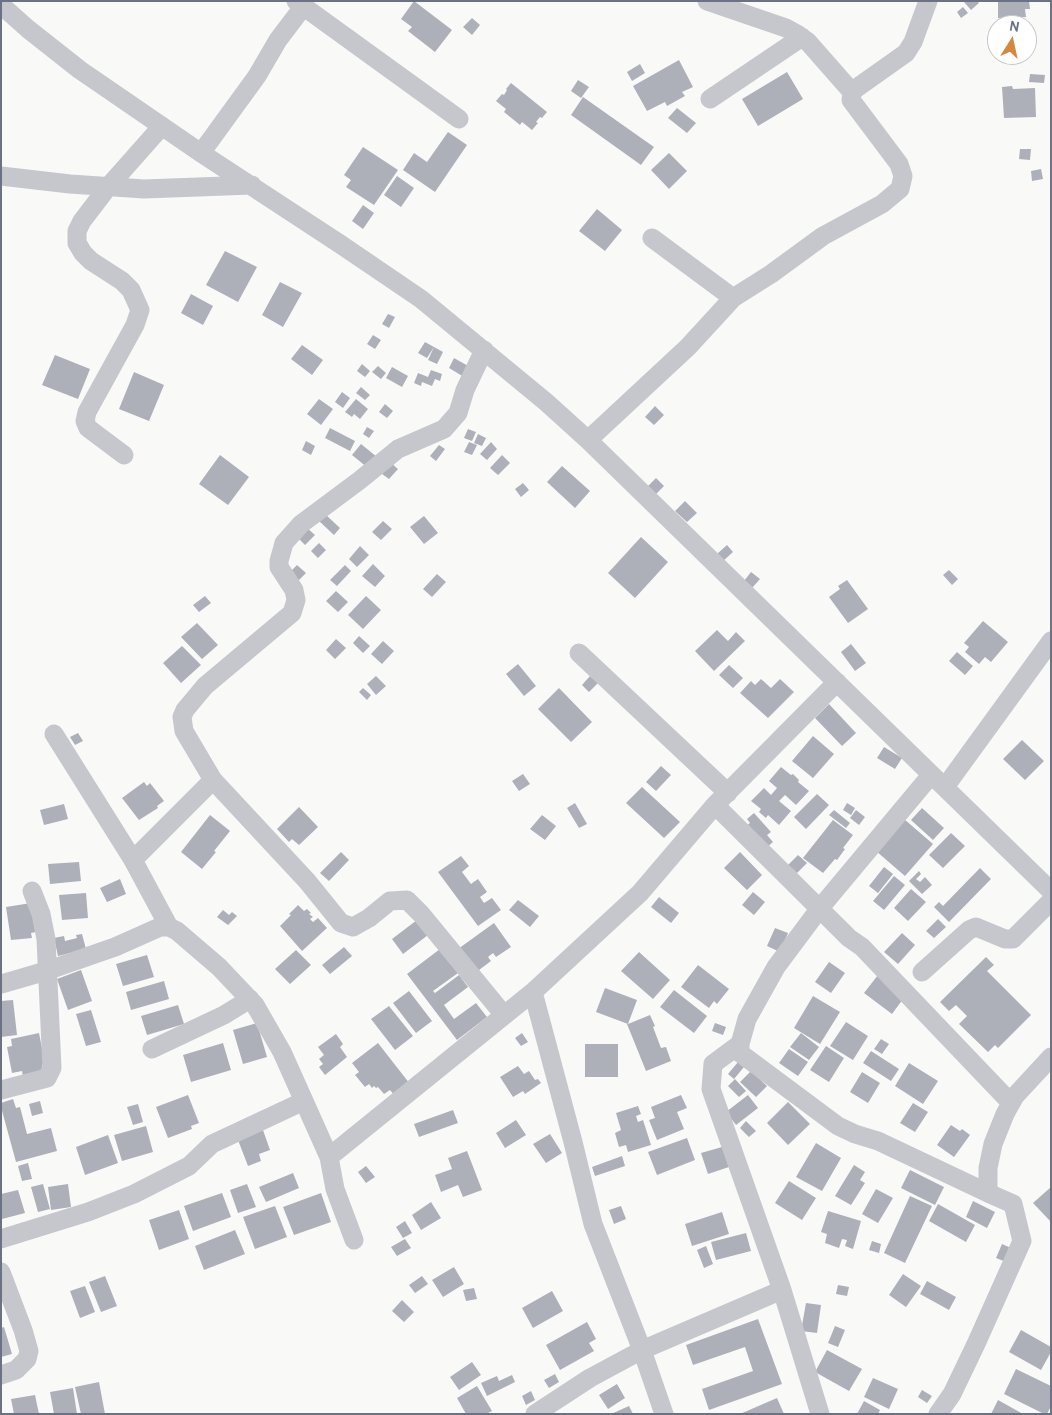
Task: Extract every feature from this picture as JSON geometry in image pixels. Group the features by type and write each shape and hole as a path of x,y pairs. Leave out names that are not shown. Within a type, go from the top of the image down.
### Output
{"street":[{"path":"707,1 786,28 802,37 852,92"},
{"path":"588,440 688,348 733,298 771,274 823,236 882,204 900,189 903,176 900,164 851,100 852,92 906,53 913,42 928,1"},
{"path":"201,153 257,76 299,4 459,120"},
{"path":"1,5 80,70 421,299 546,402 588,440 1051,891"},
{"path":"710,99 802,37"},
{"path":"124,455 88,428 86,421 87,412 135,325 140,310 131,290 122,281 91,261 83,253 77,243 77,231 82,221 108,187 162,126"},
{"path":"1,176 70,184 144,189 252,186"},
{"path":"652,238 733,298"},
{"path":"484,350 465,390 458,413 444,429 398,449 301,524 284,543 279,567 294,590 296,600 292,613 205,686 185,710 182,717 184,731 213,780 307,881 341,923 354,927 390,901 407,900 421,914 504,1015"},
{"path":"938,1414 952,1394 1022,1241 1013,1204 878,1142 838,1126 740,1053 740,1044 747,1019 763,988 776,967 820,908 938,781 1051,641"},
{"path":"580,654 722,799 820,908 849,938 862,947 1011,1103"},
{"path":"329,1157 532,992 640,892 722,799 837,682"},
{"path":"54,734 133,860 169,927"},
{"path":"133,860 213,780"},
{"path":"1,1090 47,1078 52,1068 46,939 32,890"},
{"path":"922,972 969,930 976,928 1005,940 1013,938 1051,901"},
{"path":"1,984 46,971 115,947 160,927 169,927 178,932 219,967 250,999 282,1052 329,1157 335,1189 354,1240"},
{"path":"532,992 573,1142 593,1224 642,1350 664,1414"},
{"path":"152,1049 224,1015 250,999"},
{"path":"740,1044 713,1064 711,1089 782,1290 820,1414"},
{"path":"988,1193 988,1168 993,1144 1011,1103 1015,1096 1051,1057"},
{"path":"1,1238 88,1212 134,1194 189,1166 212,1144 304,1101"},
{"path":"1,1272 29,1351 27,1359 16,1370 1,1375"},
{"path":"535,1414 590,1378 642,1350 782,1290"}],"building":[{"path":"414,1 452,30 435,52 408,31 412,27 401,19"},
{"path":"965,1 977,1 979,3 971,10"},
{"path":"998,1 1029,1 1030,9 1025,9 1026,15 998,15"},
{"path":"963,7 968,13 961,18 957,12"},
{"path":"472,18 480,25 472,35 463,27"},
{"path":"679,60 693,87 682,92 685,96 667,106 665,102 647,111 633,86"},
{"path":"640,64 645,73 632,81 627,72"},
{"path":"787,72 803,99 758,126 742,99"},
{"path":"1030,74 1045,75 1044,83 1029,82"},
{"path":"578,80 589,87 581,98 571,91"},
{"path":"511,83 547,112 542,118 540,117 532,130 522,122 520,125 504,112 506,109 496,101 502,94 504,95"},
{"path":"1012,86 1013,89 1035,88 1036,117 1004,118 1002,87"},
{"path":"583,97 654,147 641,165 571,115"},
{"path":"677,108 696,123 687,133 668,118"},
{"path":"448,132 467,145 435,192 403,170 414,153 427,162"},
{"path":"363,147 398,170 374,205 346,187 351,180 344,175"},
{"path":"1020,149 1031,149 1030,160 1019,159"},
{"path":"669,153 687,171 669,189 651,170"},
{"path":"1041,169 1043,179 1032,181 1031,171"},
{"path":"397,176 414,188 401,207 384,195"},
{"path":"363,205 374,213 363,229 352,221"},
{"path":"597,209 622,230 605,251 579,231"},
{"path":"225,251 257,267 238,302 206,285"},
{"path":"280,282 302,293 283,327 262,315"},
{"path":"191,294 213,306 203,325 181,313"},
{"path":"388,314 395,317 389,328 382,324"},
{"path":"373,335 381,340 375,349 367,344"},
{"path":"425,342 434,347 427,358 418,353"},
{"path":"302,345 323,360 312,375 291,359"},
{"path":"434,347 443,352 437,364 428,360"},
{"path":"55,355 90,369 78,399 42,385"},
{"path":"454,358 470,367 464,377 449,368"},
{"path":"362,364 370,371 365,377 357,371"},
{"path":"378,366 386,373 381,379 372,372"},
{"path":"392,367 408,376 402,387 386,378"},
{"path":"431,370 442,374 440,381 435,379 432,386 422,382 421,386 414,383 418,373 428,377"},
{"path":"134,372 164,385 149,421 119,409"},
{"path":"361,387 370,395 365,400 356,393"},
{"path":"342,392 350,398 343,408 335,402"},
{"path":"319,399 333,409 321,425 307,414"},
{"path":"356,399 368,409 360,419 354,414 352,417 345,412"},
{"path":"385,404 393,411 387,418 379,412"},
{"path":"655,406 664,415 654,425 645,417"},
{"path":"367,427 374,431 369,438 363,434"},
{"path":"330,428 355,441 350,451 325,438"},
{"path":"468,429 476,432 472,441 464,438"},
{"path":"478,434 486,438 482,446 474,443"},
{"path":"306,441 315,446 311,455 302,450"},
{"path":"469,442 477,445 472,455 464,452"},
{"path":"491,442 497,449 487,460 480,454"},
{"path":"361,444 377,457 368,468 352,455"},
{"path":"439,445 445,449 436,461 430,456"},
{"path":"220,455 249,477 228,505 199,484"},
{"path":"502,455 510,463 498,475 490,468"},
{"path":"391,463 398,469 389,479 382,474"},
{"path":"562,466 590,491 575,508 547,482"},
{"path":"656,478 664,486 655,495 647,487"},
{"path":"523,483 529,490 521,497 515,489"},
{"path":"685,501 697,513 687,522 675,511"},
{"path":"325,514 340,528 334,535 319,521"},
{"path":"424,516 438,533 424,544 410,527"},
{"path":"383,521 392,529 381,540 372,532"},
{"path":"306,527 315,535 305,545 297,537"},
{"path":"641,537 668,562 635,598 608,573"},
{"path":"319,543 326,550 318,558 311,551"},
{"path":"727,545 733,552 723,561 717,554"},
{"path":"360,546 369,555 357,567 349,559"},
{"path":"373,564 385,576 375,587 362,576"},
{"path":"297,565 306,573 297,582 288,574"},
{"path":"345,565 351,571 337,586 330,580"},
{"path":"949,570 958,579 952,585 943,575"},
{"path":"751,572 760,579 752,588 744,581"},
{"path":"437,574 446,582 432,597 423,589"},
{"path":"847,580 868,609 848,623 829,597 840,589 838,586"},
{"path":"336,591 348,602 338,612 326,601"},
{"path":"205,596 211,603 199,612 193,605"},
{"path":"366,596 381,610 363,629 348,615"},
{"path":"983,621 1008,642 991,662 985,657 979,664 965,652 969,647 964,643"},
{"path":"197,623 218,645 202,659 181,637"},
{"path":"717,630 728,641 736,632 745,641 714,671 695,651"},
{"path":"359,636 370,646 363,653 353,643"},
{"path":"336,639 346,648 335,659 326,650"},
{"path":"383,641 394,651 382,664 371,654"},
{"path":"851,644 866,663 855,671 841,652"},
{"path":"182,646 201,665 181,683 163,663"},
{"path":"957,652 973,666 965,675 949,661"},
{"path":"518,664 536,686 524,696 506,674"},
{"path":"729,665 743,678 733,688 719,675"},
{"path":"376,676 386,686 376,695 367,684"},
{"path":"590,676 598,683 589,692 582,685"},
{"path":"761,679 771,688 780,679 794,692 768,718 740,693 751,681 755,685"},
{"path":"363,688 371,695 367,700 359,692"},
{"path":"559,688 592,722 571,742 538,709"},
{"path":"829,704 856,733 842,746 815,718"},
{"path":"78,733 83,741 75,745 70,737"},
{"path":"813,736 834,754 813,778 792,761"},
{"path":"1022,740 1044,761 1025,780 1003,759"},
{"path":"884,747 902,758 895,769 877,758"},
{"path":"661,766 671,775 656,791 646,782"},
{"path":"781,767 791,775 793,774 799,780 798,782 809,791 796,805 785,795 779,801 791,811 779,825 768,815 766,818 759,812 761,809 751,801 764,788 771,795 777,788 769,781"},
{"path":"523,774 530,784 519,791 512,781"},
{"path":"144,782 147,786 150,783 164,801 157,806 158,808 139,820 122,798"},
{"path":"642,787 680,822 664,838 626,803"},
{"path":"817,794 829,805 806,829 794,817"},
{"path":"575,803 587,824 579,828 567,808"},
{"path":"847,803 855,808 851,815 843,810"},
{"path":"64,804 68,819 44,825 40,810"},
{"path":"299,807 318,827 299,845 292,839 289,842 277,829"},
{"path":"922,808 944,828 933,840 911,820"},
{"path":"834,810 850,823 846,828 829,815"},
{"path":"856,810 865,817 859,825 850,818"},
{"path":"754,813 771,832 767,835 773,842 765,849 745,827 750,823 747,819"},
{"path":"210,815 230,831 202,869 181,852"},
{"path":"542,815 556,826 545,840 530,829"},
{"path":"904,819 933,844 905,876 876,851"},
{"path":"833,820 853,835 837,860 835,859 823,873 803,858"},
{"path":"951,833 965,846 943,868 929,855"},
{"path":"341,852 349,860 329,881 320,873"},
{"path":"740,852 762,875 747,890 724,868"},
{"path":"798,855 807,863 797,873 788,865"},
{"path":"461,856 469,866 462,872 471,884 478,879 487,892 480,897 484,903 492,898 501,910 478,926 438,872"},
{"path":"79,862 81,881 50,884 48,864"},
{"path":"884,867 893,874 878,893 869,886"},
{"path":"980,868 991,879 949,922 934,907 939,902 943,906"},
{"path":"919,871 921,874 916,879 920,882 925,877 932,885 922,894 909,881"},
{"path":"894,876 905,885 884,910 873,901"},
{"path":"120,879 126,894 107,902 100,888"},
{"path":"911,889 926,902 908,921 894,908"},
{"path":"753,892 765,902 754,915 742,905"},
{"path":"86,893 88,918 62,920 59,895"},
{"path":"659,897 679,913 671,923 651,907"},
{"path":"518,900 539,916 530,927 509,910"},
{"path":"31,903 36,932 31,933 32,938 11,940 6,907"},
{"path":"298,905 304,911 307,909 311,913 309,914 313,917 310,919 313,922 318,918 327,928 302,951 280,926"},
{"path":"223,910 229,915 232,912 237,916 228,925 217,917"},
{"path":"938,919 946,927 934,938 926,931"},
{"path":"417,920 428,935 403,954 392,939"},
{"path":"494,923 511,947 496,957 493,953 488,957 491,961 475,973 458,949"},
{"path":"775,928 788,933 780,952 767,946"},
{"path":"902,933 915,945 898,964 884,952"},
{"path":"82,934 86,949 58,956 54,938 64,936 65,941 77,938 76,935"},
{"path":"344,947 352,956 330,974 322,965"},
{"path":"440,949 458,973 433,991 435,993 459,975 468,987 444,1005 454,1019 476,1003 487,1017 457,1040 407,974"},
{"path":"296,950 311,965 290,984 275,969"},
{"path":"639,952 670,980 653,999 621,971"},
{"path":"147,955 154,977 123,986 116,964"},
{"path":"986,957 994,965 987,971 1031,1015 998,1048 995,1045 988,1052 959,1024 967,1016 956,1005 949,1011 940,1002"},
{"path":"829,962 845,973 831,993 815,982"},
{"path":"698,965 729,989 717,1004 714,1001 709,1008 681,987"},
{"path":"81,970 92,1001 68,1010 57,979"},
{"path":"878,975 906,995 892,1014 864,993"},
{"path":"164,981 169,999 131,1010 126,992"},
{"path":"605,988 637,1000 628,1024 596,1012"},
{"path":"674,990 707,1016 694,1033 660,1007"},
{"path":"409,991 432,1021 416,1033 393,1003"},
{"path":"813,996 840,1012 820,1044 794,1028"},
{"path":"13,1000 17,1035 1,1037 1,1001"},
{"path":"178,1005 184,1024 147,1035 141,1016"},
{"path":"389,1006 413,1036 395,1050 371,1019"},
{"path":"91,1010 101,1042 86,1046 76,1014"},
{"path":"650,1015 661,1048 666,1047 671,1061 646,1071 627,1024"},
{"path":"846,1022 868,1036 853,1060 830,1046"},
{"path":"257,1023 267,1057 243,1064 233,1030"},
{"path":"715,1023 726,1027 723,1035 712,1031"},
{"path":"39,1033 45,1064 42,1065 43,1073 23,1077 22,1071 12,1073 7,1047 12,1046 11,1039"},
{"path":"522,1033 528,1042 521,1046 515,1038"},
{"path":"801,1033 819,1047 809,1060 790,1047"},
{"path":"336,1034 343,1044 340,1047 347,1057 325,1075 319,1067 323,1064 319,1059 324,1055 318,1047"},
{"path":"881,1039 889,1044 882,1054 874,1049"},
{"path":"223,1043 231,1070 191,1082 183,1055"},
{"path":"378,1043 410,1084 395,1096 390,1090 384,1094 378,1087 374,1086 372,1088 369,1084 365,1087 355,1075 359,1072 352,1063"},
{"path":"585,1044 618,1044 618,1077 585,1077"},
{"path":"826,1046 844,1058 829,1082 810,1070"},
{"path":"789,1049 808,1062 798,1076 779,1063"},
{"path":"871,1051 899,1069 891,1081 863,1063"},
{"path":"738,1062 744,1067 734,1079 728,1074"},
{"path":"909,1063 938,1081 923,1104 895,1086"},
{"path":"518,1066 524,1074 529,1071 535,1080 538,1079 541,1083 525,1094 523,1091 513,1097 500,1077"},
{"path":"751,1071 767,1086 756,1097 740,1082"},
{"path":"862,1072 880,1083 868,1103 850,1092"},
{"path":"735,1079 746,1091 739,1097 728,1086"},
{"path":"188,1095 199,1123 191,1126 192,1129 168,1138 156,1107"},
{"path":"681,1095 687,1108 677,1112 684,1129 657,1140 649,1120 655,1118 651,1107"},
{"path":"748,1095 758,1108 736,1125 726,1112"},
{"path":"13,1099 16,1108 20,1107 27,1134 51,1128 57,1151 16,1162 1,1107 1,1103"},
{"path":"40,1101 43,1113 32,1116 29,1104"},
{"path":"788,1102 810,1124 788,1145 767,1123"},
{"path":"913,1103 928,1112 915,1132 900,1123"},
{"path":"138,1104 143,1122 133,1125 127,1107"},
{"path":"638,1106 641,1114 636,1116 638,1122 643,1120 651,1145 628,1152 626,1145 619,1147 615,1133 621,1130 616,1113"},
{"path":"453,1110 458,1123 419,1137 414,1124"},
{"path":"516,1120 526,1135 505,1148 496,1133"},
{"path":"746,1121 756,1131 749,1137 740,1128"},
{"path":"951,1125 960,1131 962,1129 970,1135 954,1157 937,1145"},
{"path":"146,1126 153,1152 122,1161 114,1135"},
{"path":"263,1130 270,1150 259,1154 261,1161 248,1166 238,1140"},
{"path":"550,1134 562,1153 546,1163 533,1144"},
{"path":"108,1135 118,1163 85,1175 76,1147"},
{"path":"687,1138 695,1160 657,1175 648,1152"},
{"path":"816,1143 841,1158 822,1191 796,1177"},
{"path":"722,1147 729,1167 708,1174 701,1153"},
{"path":"467,1151 482,1190 463,1197 458,1185 441,1192 435,1175 452,1169 448,1158"},
{"path":"622,1156 625,1166 595,1176 592,1167"},
{"path":"28,1163 32,1179 22,1181 18,1166"},
{"path":"854,1165 865,1172 860,1180 865,1183 851,1205 835,1196"},
{"path":"366,1166 375,1177 366,1183 358,1172"},
{"path":"910,1170 944,1187 935,1205 901,1188"},
{"path":"293,1173 299,1188 266,1202 259,1187"},
{"path":"789,1181 816,1198 802,1220 775,1203"},
{"path":"43,1184 50,1209 38,1212 31,1187"},
{"path":"68,1184 71,1207 51,1210 48,1187"},
{"path":"247,1184 256,1207 238,1213 230,1190"},
{"path":"1051,1187 1051,1222 1033,1203"},
{"path":"876,1189 893,1198 878,1223 862,1214"},
{"path":"18,1190 25,1213 2,1219 1,1194"},
{"path":"222,1193 231,1217 193,1231 184,1206"},
{"path":"321,1193 331,1222 294,1235 283,1207"},
{"path":"910,1196 932,1206 905,1263 884,1253"},
{"path":"973,1201 995,1212 987,1228 966,1217"},
{"path":"431,1202 441,1218 421,1230 412,1215"},
{"path":"938,1204 975,1225 966,1242 929,1221"},
{"path":"275,1206 287,1237 255,1249 243,1217"},
{"path":"621,1206 626,1219 614,1224 609,1210"},
{"path":"179,1210 189,1239 159,1250 149,1220"},
{"path":"828,1211 861,1221 853,1249 845,1246 847,1240 842,1239 839,1248 825,1243 827,1234 821,1232"},
{"path":"722,1212 729,1234 692,1246 685,1224"},
{"path":"405,1221 412,1233 403,1238 396,1227"},
{"path":"235,1230 245,1254 204,1270 195,1246"},
{"path":"746,1233 751,1251 716,1260 711,1242"},
{"path":"405,1239 411,1248 397,1256 391,1247"},
{"path":"872,1241 881,1244 879,1253 869,1250"},
{"path":"1002,1244 1011,1248 1006,1262 996,1258"},
{"path":"706,1246 713,1264 704,1268 697,1250"},
{"path":"454,1267 464,1284 443,1297 432,1280"},
{"path":"903,1274 921,1286 906,1307 889,1295"},
{"path":"105,1276 117,1306 101,1312 89,1282"},
{"path":"422,1276 428,1284 415,1293 409,1285"},
{"path":"927,1281 956,1297 949,1310 920,1294"},
{"path":"838,1285 849,1287 847,1296 836,1294"},
{"path":"85,1286 95,1312 80,1318 70,1291"},
{"path":"474,1288 477,1299 466,1301 463,1290"},
{"path":"552,1291 563,1311 533,1328 522,1308"},
{"path":"402,1300 414,1312 404,1322 392,1311"},
{"path":"806,1303 821,1305 817,1333 801,1331"},
{"path":"758,1319 782,1384 709,1410 702,1389 753,1371 745,1347 693,1365 686,1345"},
{"path":"587,1322 596,1339 589,1343 594,1351 560,1370 546,1345"},
{"path":"835,1326 845,1330 838,1347 828,1343"},
{"path":"4,1327 12,1354 1,1357 1,1328"},
{"path":"1021,1330 1051,1347 1051,1352 1041,1370 1009,1352"},
{"path":"827,1350 862,1369 849,1391 815,1372"},
{"path":"472,1362 481,1375 459,1390 450,1377"},
{"path":"1016,1369 1051,1386 1051,1406 1047,1414 1004,1394"},
{"path":"555,1374 559,1382 549,1388 544,1380"},
{"path":"512,1375 515,1382 487,1396 481,1383 497,1376 499,1381"},
{"path":"873,1378 898,1389 889,1409 864,1397"},
{"path":"99,1382 105,1414 81,1414 75,1387"},
{"path":"617,1384 625,1398 608,1409 599,1395"},
{"path":"477,1386 492,1411 486,1414 466,1414 457,1398"},
{"path":"73,1388 77,1414 54,1414 50,1392"},
{"path":"922,1390 932,1396 927,1403 918,1397"},
{"path":"531,1391 535,1400 526,1405 522,1396"},
{"path":"35,1395 39,1414 14,1414 11,1399"},
{"path":"777,1398 784,1414 740,1414"},
{"path":"998,1400 1023,1414 991,1414"},
{"path":"864,1401 880,1410 878,1414 857,1414"},
{"path":"629,1406 633,1414 611,1414"}]}
